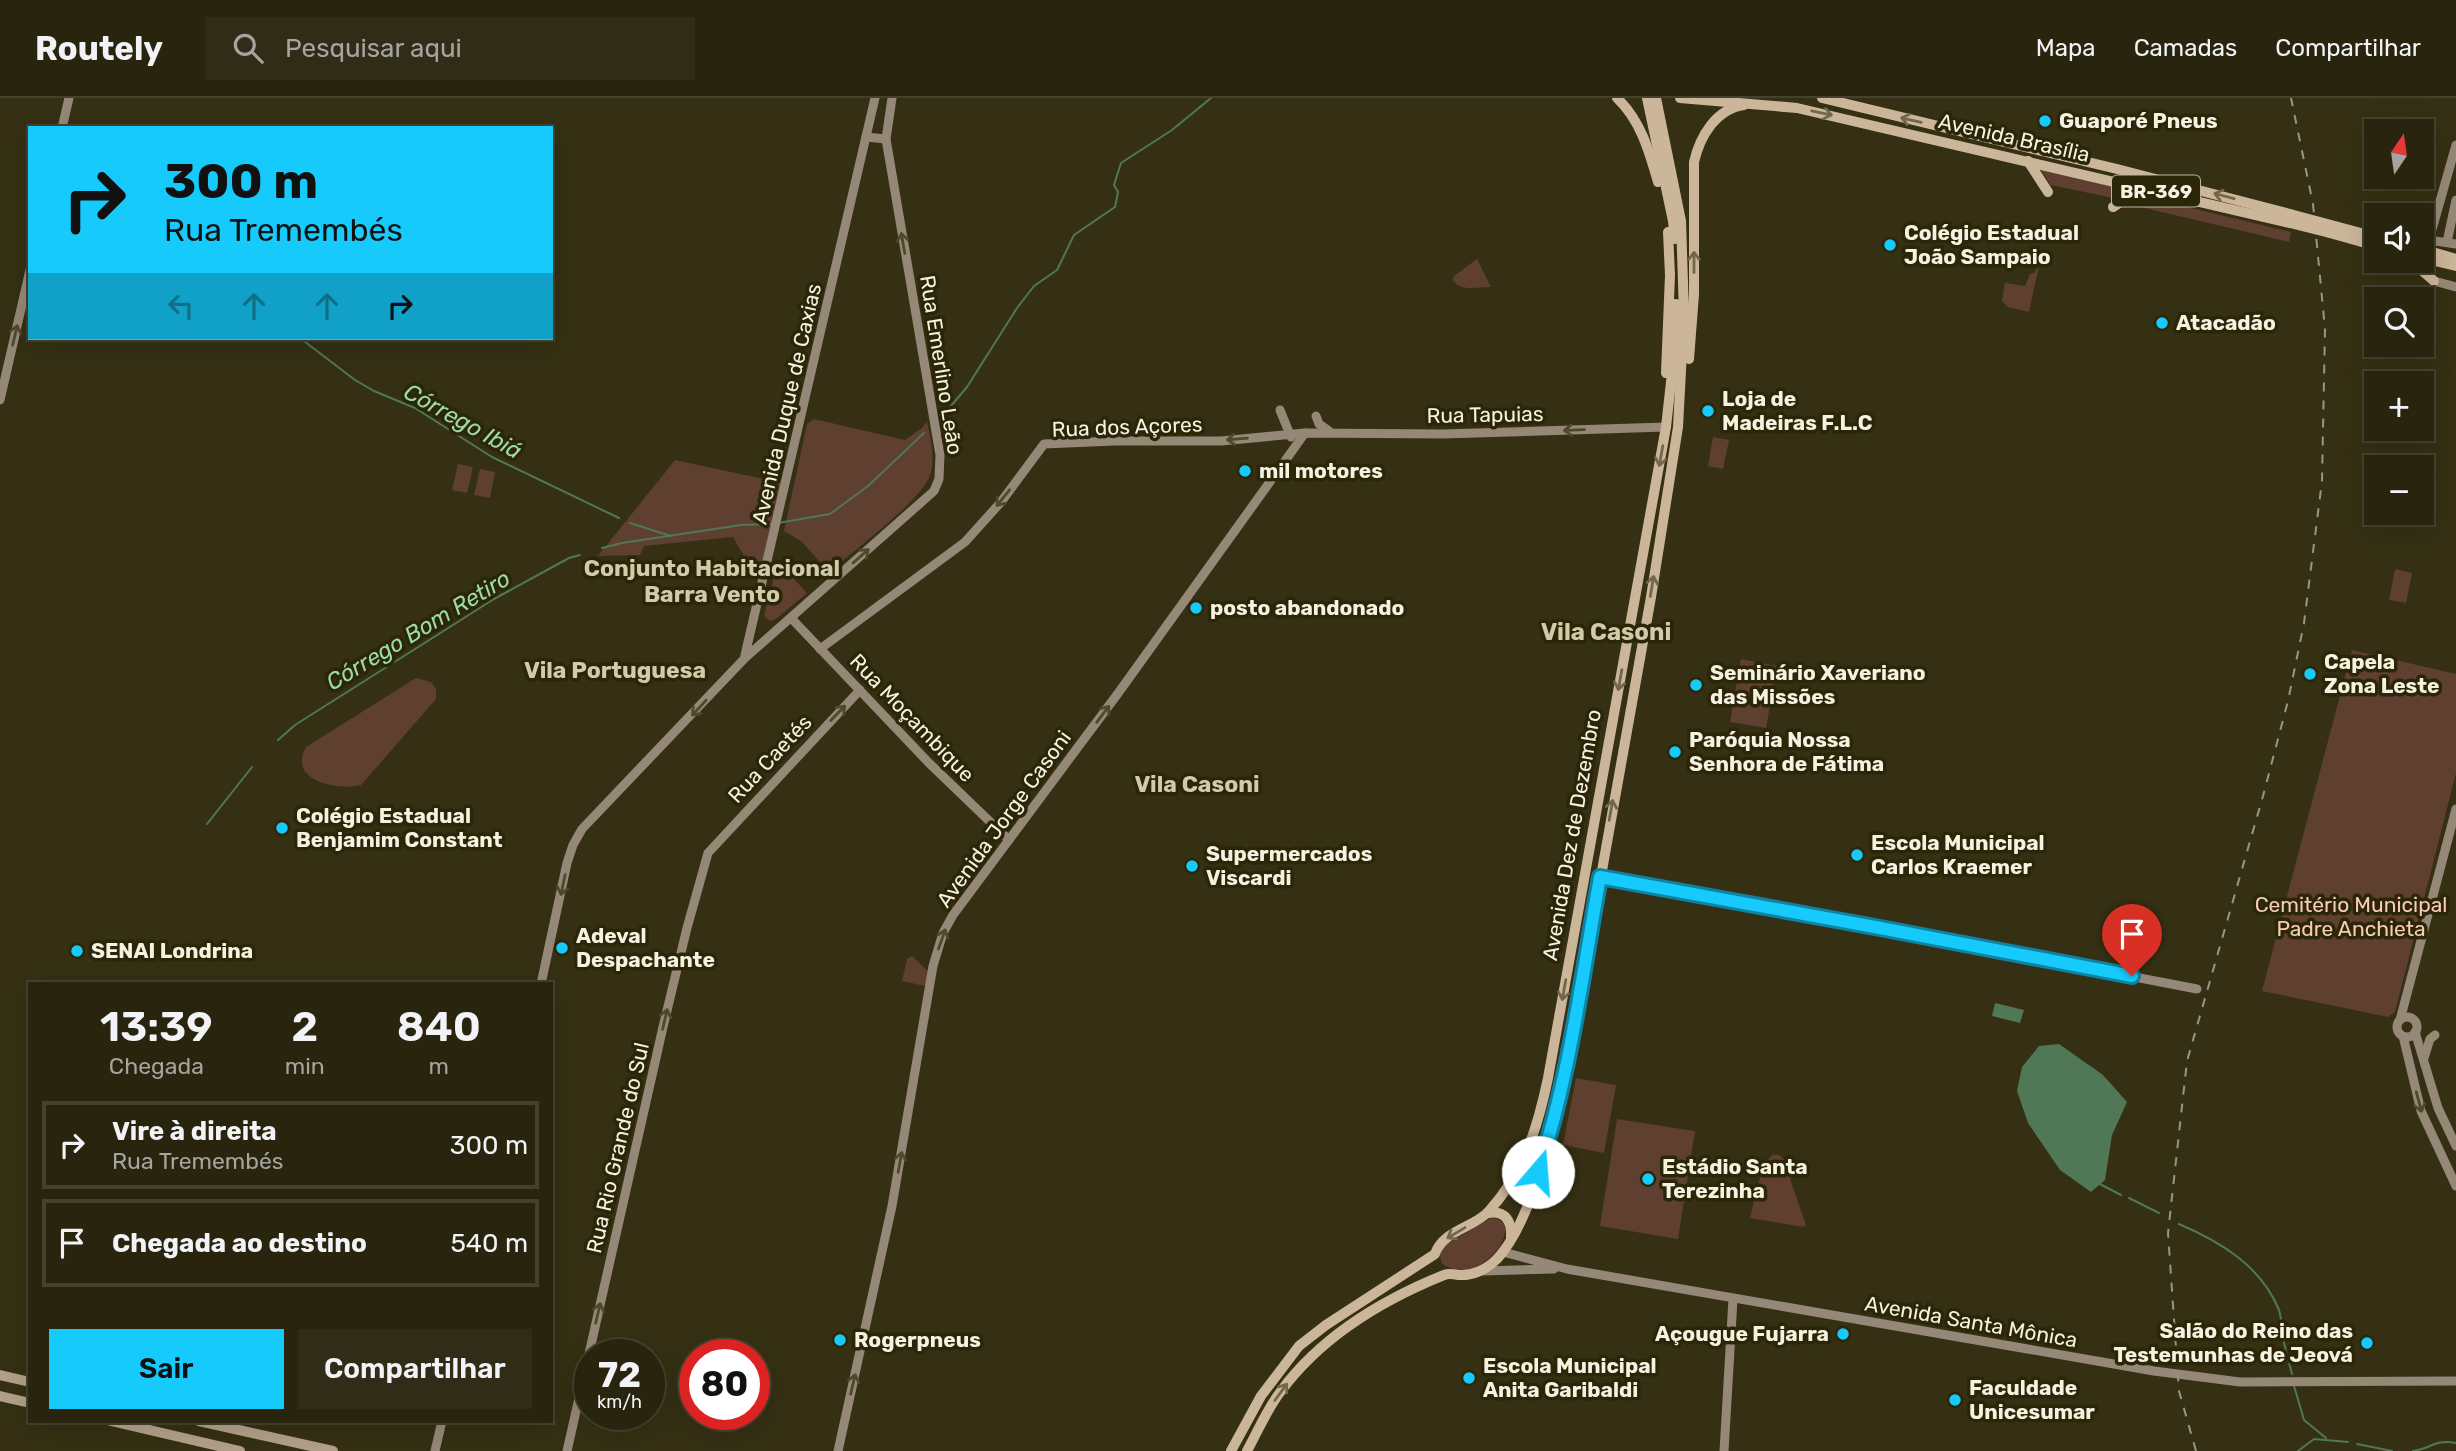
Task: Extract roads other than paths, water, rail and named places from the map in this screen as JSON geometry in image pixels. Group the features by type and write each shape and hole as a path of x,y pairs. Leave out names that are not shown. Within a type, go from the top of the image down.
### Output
{"highway":[{"path":"1617,98 1628,109 1644,139 1659,185 1667,225 1670,275 1663,412 1670,426 1684,409 1692,331 1694,162 1698,146 1712,124 1728,110 1760,104"},
{"name":"Avenida Dez de Dezembro","path":"1231,1451 1261,1396 1299,1346 1326,1325 1435,1254 1444,1240 1488,1213 1527,1153 1537,1126 1670,426 1676,250 1673,221 1647,98"},
{"name":"Avenida Dez de Dezembro","path":"1479,1271 1493,1263 1511,1240 1531,1193 1560,1098 1651,597 1684,314 1681,220 1656,98"},
{"name":"Avenida Brasília","path":"1681,98 1797,108 1832,115 2168,194 2290,219 2364,241"},
{"name":"Avenida Brasília","path":"1822,98 2117,169 2364,241"},
{"path":"2028,161 2048,192"},
{"path":"2113,207 2133,195 2168,194"},
{"path":"2434,248 2456,259"},
{"path":"2434,261 2456,266"},
{"path":"2425,273 2434,281"},
{"path":"1488,1213 1497,1212 1507,1218 1511,1226 1511,1240"},
{"path":"1435,1254 1437,1266 1447,1273 1464,1275 1479,1271"},
{"path":"1247,1451 1277,1396 1307,1360 1359,1320 1447,1273"}],"main road":[{"path":"0,1375 28,1382"},
{"path":"0,1396 28,1403"},
{"path":"120,1423 240,1451"},
{"path":"208,1423 333,1451"}],"street":[{"path":"62,126 69,98"},
{"name":"Avenida Duque de Caxias","path":"541,982 567,863 582,829 745,658 875,98"},
{"name":"Rua Emerlino Leão","path":"745,658 927,498 934,491 939,478 938,437 886,139 892,98"},
{"path":"866,137 886,139"},
{"path":"2434,213 2456,147"},
{"path":"2451,243 2456,200"},
{"path":"0,401 28,279"},
{"path":"2434,281 2456,287"},
{"path":"1280,410 1290,435 1291,453"},
{"path":"1316,416 1322,427 1334,433"},
{"name":"Rua Tapuias","path":"1305,433 1443,434 1670,426"},
{"name":"Rua dos Açores","path":"820,649 965,542 1001,502 1044,444 1221,441 1305,433"},
{"name":"Avenida Jorge Casoni","path":"838,1451 892,1206 936,955 943,933 953,915 1119,692 1305,433"},
{"name":"Rua Moçambique","path":"791,618 929,763 1009,840"},
{"name":"Rua Caetés","path":"708,853 860,690"},
{"path":"2456,809 2411,974 2405,1019 2397,1029 2403,1035 2421,1111 2456,1186"},
{"name":"Rua Rio Grande do Sul","path":"567,1451 672,989 708,853"},
{"path":"1600,877 2197,989"},
{"path":"2405,1019 2416,1023 2415,1032 2438,1108 2456,1146"},
{"path":"2403,1035 2409,1036 2415,1032"},
{"path":"2424,1059 2430,1039 2435,1035"},
{"name":"Avenida Santa Mônica","path":"1503,1252 1567,1269 2154,1371 2240,1382 2456,1381"},
{"name":"Avenida Santa Mônica","path":"1479,1271 1567,1269"},
{"path":"1724,1451 1733,1299"},
{"path":"435,1451 442,1423"}],"waterway":[{"name":"Córrego Bom Retiro","path":"945,413 967,387 1034,286 1057,270 1074,235 1115,207 1118,192 1114,185 1121,163 1172,130 1211,98"},
{"name":"Córrego Ibiá","path":"303,340 374,391 415,408 492,457 619,518"},
{"name":"Córrego Bom Retiro","path":"778,523 830,514 868,486 924,433"},
{"name":"Córrego Ibiá","path":"630,523 671,536"},
{"name":"Córrego Bom Retiro","path":"602,548 741,525 773,524"},
{"name":"Córrego Bom Retiro","path":"278,740 295,725 494,599 569,558 580,555"},
{"name":"Córrego Bom Retiro","path":"207,824 252,767"},
{"path":"2100,1184 2121,1195"},
{"path":"2129,1198 2159,1213"},
{"path":"2179,1224 2238,1257 2262,1281 2279,1310 2292,1374"},
{"path":"2294,1386 2304,1420 2326,1438"},
{"path":"2298,1451 2314,1439 2348,1442"},
{"path":"2413,1451 2437,1443 2456,1443"},
{"path":"2357,1444 2392,1451"}],"railway":[{"path":"2196,1451 2179,1391 2168,1233 2187,1061 2288,701 2304,623 2322,481 2325,329 2313,204 2291,98"}],"place":[{"name":"Guaporé Pneus","path":"2045,121"},
{"name":"Colégio Estadual João Sampaio","path":"1890,245"},
{"name":"Atacadão","path":"2162,323"},
{"name":"Loja de Madeiras F.L.C","path":"1708,411"},
{"name":"mil motores","path":"1245,471"},
{"name":"posto abandonado","path":"1196,608"},
{"name":"Capela Zona Leste","path":"2310,674"},
{"name":"Seminário Xaveriano das Missões","path":"1696,685"},
{"name":"Paróquia Nossa Senhora de Fátima","path":"1675,752"},
{"name":"Colégio Estadual Benjamim Constant","path":"282,828"},
{"name":"Escola Municipal Carlos Kraemer","path":"1857,855"},
{"name":"Supermercados Viscardi","path":"1192,866"},
{"name":"Adeval Despachante","path":"562,948"},
{"name":"SENAI Londrina","path":"77,951"},
{"name":"Estádio Santa Terezinha","path":"1648,1179"},
{"name":"Açougue Fujarra","path":"1843,1334"},
{"name":"Rogerpneus","path":"840,1340"},
{"name":"Salão do Reino das Testemunhas de Jeová","path":"2367,1343"},
{"name":"Escola Municipal Anita Garibaldi","path":"1469,1378"},
{"name":"Faculdade Unicesumar","path":"1955,1400"}],"district":[{"name":"Conjunto Habitacional Barra Vento","path":"712,581"},
{"name":"Vila Casoni","path":"1606,632"},
{"name":"Vila Portuguesa","path":"615,670"},
{"name":"Vila Casoni","path":"1197,784"}],"park label":[{"name":"Cemitério Municipal Padre Anchieta","path":"2351,917"}]}
